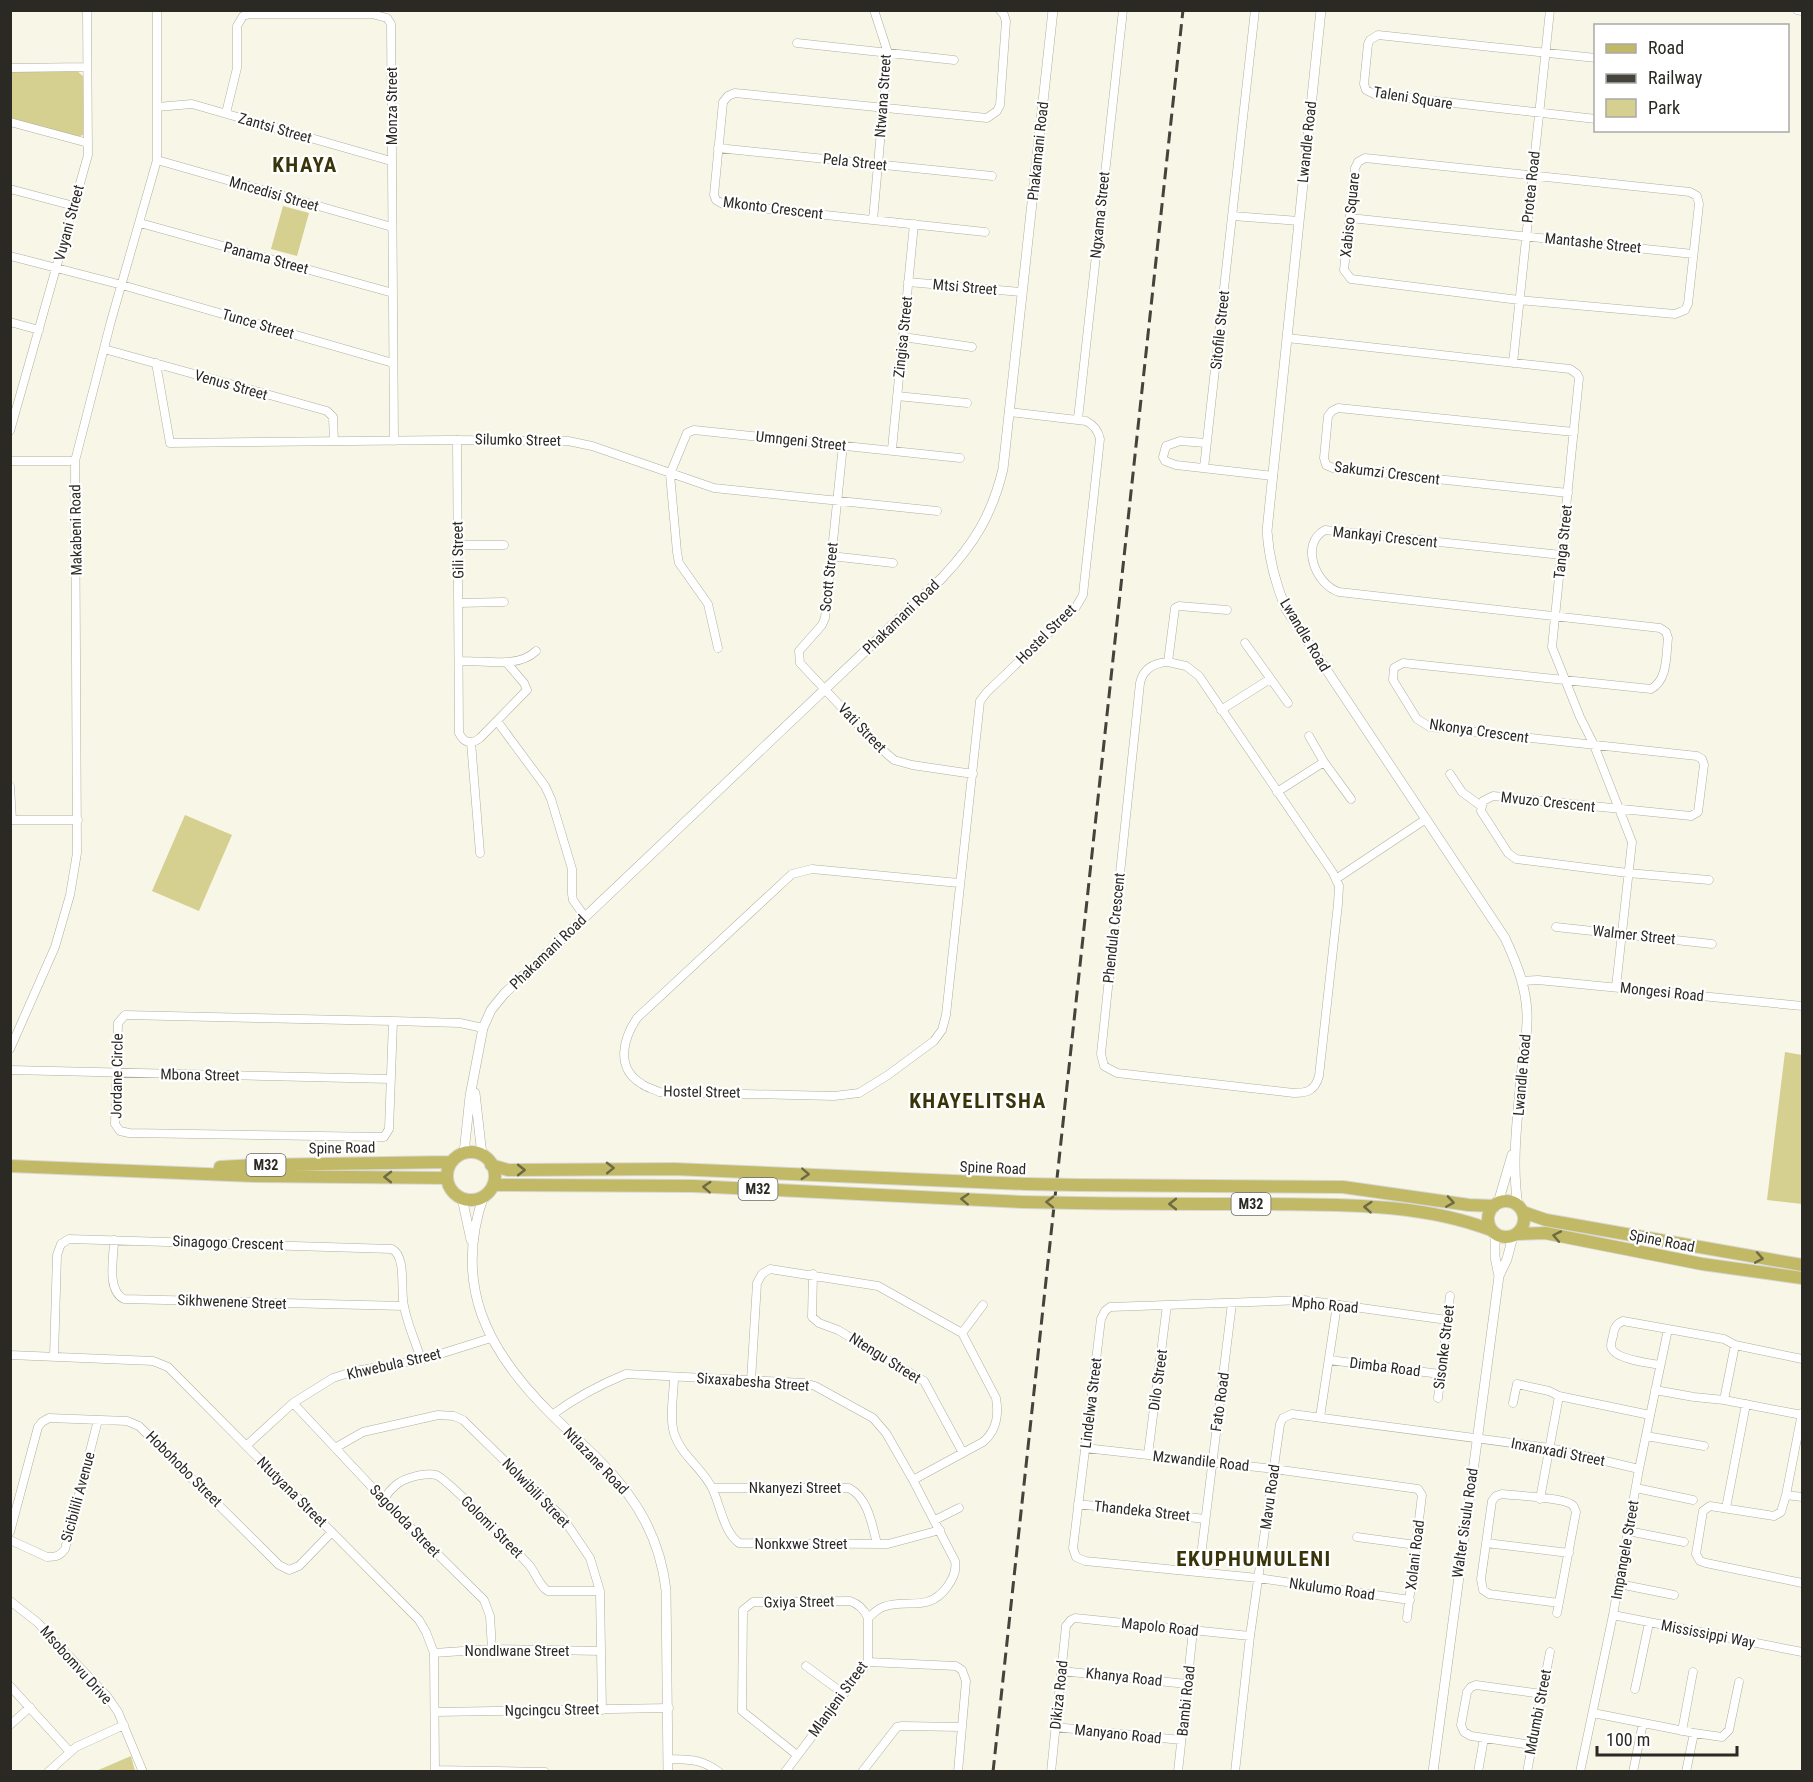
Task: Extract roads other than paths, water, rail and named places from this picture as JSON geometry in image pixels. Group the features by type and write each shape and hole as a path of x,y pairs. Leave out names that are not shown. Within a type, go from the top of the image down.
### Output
{"main road":[{"path":"464,1153 482,1155 494,1172 493,1185 484,1196 474,1200 462,1198 453,1192 447,1178 451,1162 464,1153"},
{"name":"Spine Road","path":"162,1171 257,1165 451,1162"},
{"name":"Spine Road","path":"491,1165 508,1170 674,1168 1026,1184 1343,1187 1468,1205 1509,1202 1546,1220 1803,1265"},
{"name":"Spine Road","path":"10,1166 254,1176 447,1178"},
{"name":"Spine Road","path":"493,1185 693,1186 1023,1202 1351,1206 1446,1215 1467,1220 1504,1237 1545,1233 1702,1264 1803,1278"},
{"path":"1493,1232 1488,1217 1496,1204"},
{"path":"1515,1235 1523,1224 1520,1209"}],"street":[{"name":"Vuyani Street","path":"10,431 88,154 87,10"},
{"name":"Makabeni Road","path":"10,1049 55,947 70,895 77,854 75,461 157,160 157,10"},
{"name":"Ntwana Street","path":"873,220 888,53 874,10"},
{"name":"Mkonto Crescent","path":"985,232 723,204 716,200 714,195 723,102 735,93 987,118 993,116 1000,105 1006,21 1000,10"},
{"name":"Phakamani Road","path":"464,1153 470,1096 483,1028 491,1010 504,994 942,578 960,559 989,515 1003,469 1053,10"},
{"name":"Ngxama Street","path":"1078,419 1123,10"},
{"name":"Sitofile Street","path":"1204,468 1255,10"},
{"name":"Lwandle Road","path":"1321,10 1268,531 1272,574 1286,609 1505,938 1522,981 1527,1024 1516,1135 1515,1181 1520,1209"},
{"name":"Protea Road","path":"1513,363 1550,10"},
{"path":"1797,10 1803,11"},
{"name":"Monza Street","path":"226,113 237,68 237,26 243,16 250,14 380,15 387,18 392,29 394,441"},
{"name":"Taleni Square","path":"1594,58 1378,35 1370,39 1368,44 1364,84 1369,93 1594,119"},
{"path":"797,43 954,60"},
{"path":"10,68 87,67"},
{"name":"Zantsi Street","path":"157,107 192,104 392,161"},
{"path":"10,122 88,142"},
{"name":"Pela Street","path":"718,147 992,176"},
{"name":"Xabiso Square","path":"1365,158 1532,174 1690,192 1697,196 1699,204 1688,304 1685,310 1675,314 1519,300 1352,280 1347,276 1344,270 1355,168 1358,162 1365,158"},
{"name":"Mncedisi Street","path":"157,160 392,227"},
{"path":"10,189 74,206"},
{"path":"1233,216 1299,221"},
{"name":"Mantashe Street","path":"1350,218 1693,254"},
{"name":"Panama Street","path":"140,223 393,293"},
{"name":"Zingisa Street","path":"891,449 914,224"},
{"name":"Tunce Street","path":"10,256 122,285 393,363"},
{"name":"Mtsi Street","path":"908,282 1022,292"},
{"path":"10,322 39,330"},
{"path":"903,337 972,347"},
{"name":"Tanga Street","path":"1287,338 1570,369 1577,374 1580,380 1552,647 1632,842 1616,987"},
{"name":"Venus Street","path":"104,349 327,411 333,417 334,441"},
{"name":"Silumko Street","path":"156,363 170,443 457,440 537,440 579,443 714,488 937,511"},
{"path":"10,391 21,394"},
{"path":"897,396 967,403"},
{"name":"Sakumzi Crescent","path":"1568,493 1333,468 1326,465 1324,458 1328,416 1338,408 1574,432"},
{"path":"1009,412 1078,419"},
{"name":"Hostel Street","path":"959,883 812,869 792,874 637,1018 625,1039 623,1055 628,1070 640,1084 659,1092 834,1096 860,1093 934,1041 942,1030 946,1015 980,701 983,695 1076,607 1083,595 1100,439 1094,425 1078,419"},
{"name":"Umngeni Street","path":"670,474 684,438 687,433 694,430 960,458"},
{"name":"Gili Street","path":"457,440 459,733 462,739 471,742"},
{"path":"1206,443 1174,442 1166,446 1163,451 1165,461 1170,464 1273,476"},
{"name":"Scott Street","path":"825,690 800,663 798,655 801,647 824,622 843,445"},
{"path":"10,461 75,461"},
{"path":"670,474 678,561 708,604 718,648"},
{"name":"Mankayi Crescent","path":"1561,555 1325,530 1315,539 1312,559 1315,569 1327,586 1339,592 1555,615 1660,628 1666,632 1668,638 1663,679 1659,686 1652,689 1566,679"},
{"path":"458,545 504,545"},
{"path":"831,556 893,563"},
{"path":"458,603 504,602"},
{"path":"1227,610 1179,606 1175,608 1168,662 1186,666 1195,671 1336,879 1426,819"},
{"path":"1245,643 1288,703"},
{"path":"459,661 506,662 528,658 536,651"},
{"path":"480,853 471,742 480,738 527,690 524,683 506,662"},
{"name":"Phendula Crescent","path":"1168,662 1150,667 1140,683 1101,1054 1104,1066 1117,1073 1264,1090 1304,1093 1314,1088 1319,1076 1338,904 1336,879"},
{"name":"Nkonya Crescent","path":"1566,679 1403,663 1394,668 1392,676 1417,719 1425,725 1594,745"},
{"path":"1221,710 1270,679"},
{"name":"Vati Street","path":"825,690 894,760 972,774"},
{"path":"497,721 545,786 551,799 572,869 573,900 585,917"},
{"path":"1309,736 1324,762 1351,799"},
{"name":"Mvuzo Crescent","path":"1594,745 1693,755 1702,759 1704,765 1698,813 1687,816 1493,796 1485,799 1481,806 1482,814 1508,853 1516,859 1709,880"},
{"path":"1277,792 1324,762"},
{"path":"1450,774 1462,792 1481,806"},
{"path":"10,786 11,820 78,820"},
{"name":"Walmer Street","path":"1556,927 1713,944"},
{"name":"Mongesi Road","path":"1522,981 1538,980 1803,1006"},
{"name":"Jordane Circle","path":"393,1021 389,1129 387,1135 380,1138 124,1133 115,1124 118,1023 125,1015 393,1021 460,1023 483,1028"},
{"name":"Mbona Street","path":"10,1070 390,1079"},
{"name":"Phakamani Road","path":"473,1085 482,1155"},
{"name":"Lwandle Road","path":"1496,1204 1516,1135"},
{"name":"Ntlazane Road","path":"472,1242 484,1196"},
{"name":"Ntlazane Road","path":"462,1198 472,1242 472,1269 476,1290 491,1338 513,1373 624,1489 643,1517 655,1545 663,1569 666,1590 668,1772"},
{"name":"Walter Sisulu Road","path":"1432,1772 1498,1275 1493,1232"},
{"name":"Walter Sisulu Road","path":"1498,1275 1507,1259 1515,1235"},
{"name":"Sinagogo Crescent","path":"54,1357 59,1248 69,1239 388,1248 396,1251 400,1259 404,1306 421,1360"},
{"name":"Sikhwenene Street","path":"114,1240 113,1287 124,1299 404,1306"},
{"path":"752,1381 757,1283 762,1274 770,1269 776,1268 878,1286 962,1333 996,1398 998,1409 996,1423 990,1436 983,1442 913,1480"},
{"name":"Ntengu Street","path":"813,1274 812,1317 924,1381 963,1453"},
{"name":"Sisonke Street","path":"1438,1398 1450,1296"},
{"name":"Mpho Road","path":"1167,1305 1304,1300 1447,1320"},
{"name":"Fato Road","path":"1199,1572 1232,1303"},
{"path":"962,1333 983,1305"},
{"name":"Lindelwa Street","path":"1076,1557 1073,1548 1101,1319 1110,1307 1167,1305"},
{"name":"Dilo Street","path":"1148,1455 1167,1305"},
{"path":"1320,1417 1337,1305"},
{"path":"1660,1365 1621,1357 1614,1352 1611,1346 1614,1328 1618,1323 1623,1321 1725,1338 1735,1345 1803,1359"},
{"name":"Impangele Street","path":"1580,1772 1668,1329"},
{"name":"Khwebula Street","path":"246,1446 293,1402 333,1378 355,1371 421,1360 491,1338"},
{"path":"1724,1400 1735,1345"},
{"name":"Ntutyana Street","path":"10,1355 153,1361 168,1367 419,1620 434,1653 435,1771"},
{"name":"Dimba Road","path":"1329,1360 1440,1374"},
{"name":"Sixaxabesha Street","path":"552,1415 572,1400 605,1382 626,1374 804,1383 815,1386 873,1418 886,1433 913,1480 956,1566 953,1579 936,1599 923,1604 884,1606 868,1618"},
{"name":"Nonkxwe Street","path":"674,1377 674,1434 712,1488 731,1538 740,1543 877,1544 908,1539 940,1530"},
{"path":"1513,1403 1517,1384 1549,1391 1559,1396 1650,1415"},
{"path":"1655,1390 1802,1414 1781,1512 1774,1516 1710,1506 1703,1511 1696,1554 1700,1561 1803,1583"},
{"path":"1540,1498 1559,1396"},
{"name":"Sagoloda Street","path":"293,1402 384,1499 484,1600 490,1616 492,1649"},
{"path":"1726,1508 1746,1404"},
{"name":"Mavu Road","path":"1235,1772 1258,1578 1280,1424 1284,1418 1292,1414 1477,1438"},
{"name":"Nolwibili Street","path":"335,1448 363,1431 438,1415 454,1416 462,1420 563,1518 590,1558 600,1591 602,1710"},
{"name":"Hobohobo Street","path":"10,1532 38,1427 50,1418 127,1421 139,1426 279,1564 289,1570 299,1566 332,1532"},
{"name":"Sicibilili Avenue","path":"10,1540 47,1557 62,1554 98,1420"},
{"path":"1646,1436 1704,1446"},
{"name":"Inxanxadi Street","path":"1477,1438 1550,1448 1640,1469"},
{"name":"Mzwandile Road","path":"1085,1448 1274,1469 1418,1488 1422,1492"},
{"name":"Golomi Street","path":"384,1499 401,1481 425,1475 439,1476 532,1568 544,1589 548,1591 600,1591"},
{"name":"Nkanyezi Street","path":"712,1488 849,1488 857,1492 871,1517 877,1544"},
{"path":"1636,1488 1693,1500"},
{"name":"Xolani Road","path":"1407,1618 1422,1492"},
{"path":"1557,1613 1559,1603 1569,1553 1576,1512 1574,1506 1540,1498 1502,1494 1496,1496 1492,1501 1486,1543 1481,1580 1483,1590 1498,1596 1559,1603"},
{"path":"1786,1495 1803,1497"},
{"name":"Thandeka Street","path":"1078,1504 1205,1519"},
{"path":"935,1520 959,1508"},
{"path":"1628,1531 1684,1542"},
{"path":"1357,1537 1416,1545"},
{"path":"1486,1543 1569,1553"},
{"name":"Nkulumo Road","path":"1076,1557 1085,1561 1258,1578 1410,1600"},
{"path":"1619,1584 1674,1595"},
{"name":"Msobomvu Drive","path":"10,1601 37,1622 107,1696 124,1725 143,1772"},
{"name":"Gxiya Street","path":"797,1755 742,1711 742,1610 753,1602 850,1601 861,1607 868,1618"},
{"name":"Mississippi Way","path":"1613,1615 1803,1652"},
{"name":"Mlanjeni Street","path":"784,1772 868,1662 868,1618"},
{"name":"Mapolo Road","path":"1071,1620 1075,1618 1250,1636"},
{"name":"Dikiza Road","path":"1051,1772 1066,1626 1071,1620"},
{"path":"1635,1689 1649,1623"},
{"name":"Bambi Road","path":"1178,1772 1193,1630"},
{"name":"Nondlwane Street","path":"434,1653 492,1649 601,1651"},
{"name":"Mdumbi Street","path":"1527,1772 1550,1652"},
{"path":"868,1662 956,1666 962,1670 966,1680 958,1772"},
{"path":"806,1666 844,1694"},
{"name":"Khanya Road","path":"1061,1671 1187,1684"},
{"path":"1682,1731 1693,1672"},
{"path":"1593,1713 1719,1737 1725,1735 1729,1730 1738,1682"},
{"path":"1532,1745 1472,1736 1464,1732 1461,1725 1467,1692 1476,1685 1542,1694"},
{"path":"10,1686 70,1752"},
{"path":"10,1725 30,1707"},
{"name":"Ngcingcu Street","path":"435,1712 669,1708"},
{"path":"1633,1772 1644,1723"},
{"path":"48,1772 76,1747 124,1725"},
{"path":"862,1772 897,1728 902,1726 961,1727"},
{"name":"Manyano Road","path":"1055,1727 1181,1740"},
{"path":"1686,1772 1694,1733"},
{"path":"1478,1772 1484,1738"},
{"path":"668,1760 699,1760 707,1762 719,1772"},
{"path":"435,1771 545,1772"}],"railway":[{"path":"993,1772 1183,10"}],"district":[{"name":"KHAYA","path":"305,165"},
{"name":"KHAYELITSHA","path":"978,1101"},
{"name":"EKUPHUMULENI","path":"1254,1559"}]}
